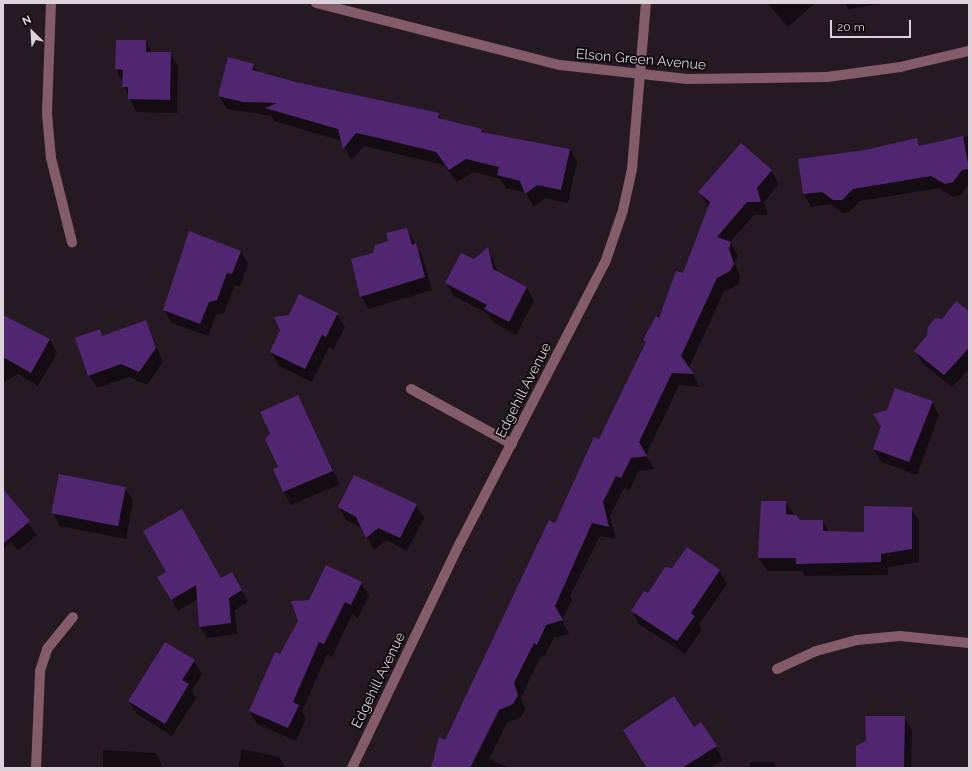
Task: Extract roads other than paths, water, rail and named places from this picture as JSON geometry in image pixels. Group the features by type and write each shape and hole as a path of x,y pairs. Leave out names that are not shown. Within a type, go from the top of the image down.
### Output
{"street":[{"path":"51,3 47,114 51,158 72,242"},
{"name":"Elson Green Avenue","path":"316,3 560,66 638,75 768,81 827,77 900,67 969,51"},
{"name":"Edgehill Avenue","path":"352,768 512,444 606,260 623,210 632,169 638,75 646,3"},
{"path":"411,389 512,444"},
{"path":"36,768 40,671 47,649 73,617"},
{"path":"777,669 816,651 857,640 900,636 969,643"}]}
